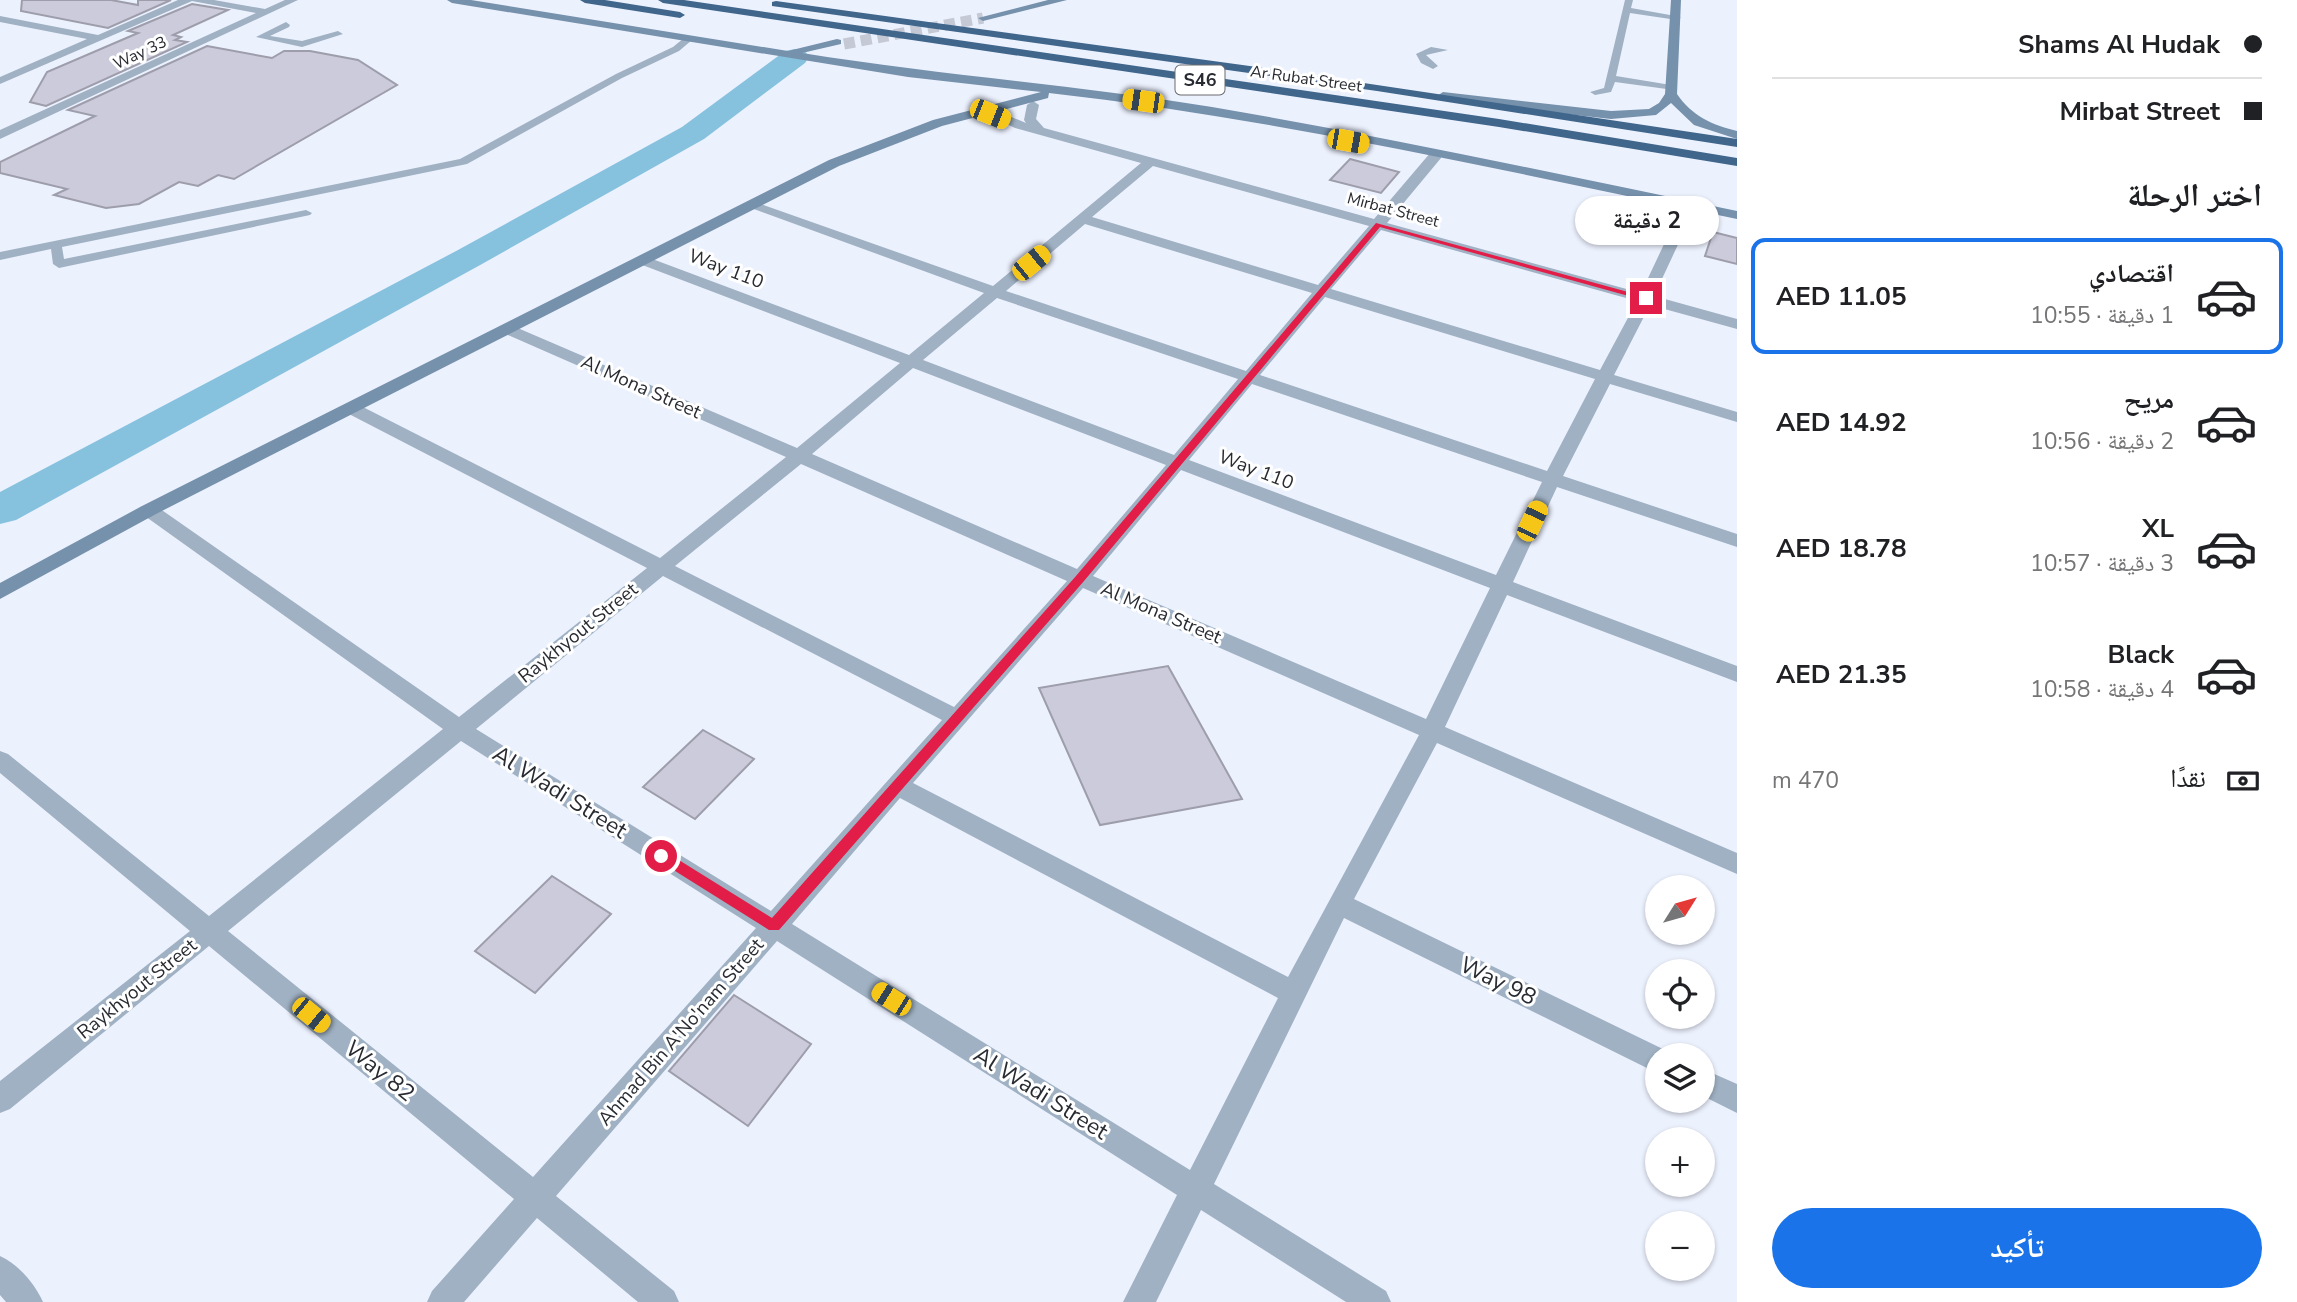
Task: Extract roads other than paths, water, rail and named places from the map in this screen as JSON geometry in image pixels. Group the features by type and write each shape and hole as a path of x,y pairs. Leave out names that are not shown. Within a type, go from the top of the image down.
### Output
{"highway":[{"path":"585,0 683,16 824,26"},
{"name":"Ar Rubat Street","path":"663,0 824,26 1499,123 1737,162"},
{"name":"Ar Rubat Street","path":"747,0 1443,96 1737,143"},
{"path":"801,0 896,20"}],"street":[{"path":"161,0 183,2"},
{"path":"197,0 266,12"},
{"name":"Way 33","path":"0,135 293,0"},
{"path":"452,0 934,78 1211,111 1737,215"},
{"path":"979,16 1062,0"},
{"path":"1443,96 1633,116 1659,109 1671,91 1676,0"},
{"path":"0,80 183,2"},
{"path":"0,19 98,38"},
{"path":"781,55 840,44"},
{"path":"795,57 840,44"},
{"path":"840,44 838,56 850,65"},
{"path":"795,57 818,65 1037,100 1108,101 1428,154"},
{"path":"934,84 973,95 987,112"},
{"path":"1029,88 1037,100"},
{"path":"1671,91 1679,108 1692,120 1737,135"},
{"path":"0,592 149,510 353,409 750,205 866,149 939,124 1067,92"},
{"path":"1037,100 1030,110 1030,120 1040,130"},
{"name":"Mirbat Street","path":"987,112 1019,125 1737,324"},
{"name":"Ahmad Bin A'No'nam Street","path":"443,1302 1080,578 1379,224 1428,154"},
{"name":"Raykhyout Street","path":"0,1099 799,456 1151,161"},
{"path":"750,205 995,292 1737,541"},
{"path":"1139,1302 1339,903 1432,731 1552,479 1646,298 1689,206"},
{"path":"1084,219 1737,418"},
{"name":"Way 110","path":"642,260 1737,674"},
{"name":"Al Mona Street","path":"507,329 1737,864"},
{"path":"353,409 957,718"},
{"name":"Al Wadi Street","path":"149,510 459,729 1376,1302"},
{"name":"Way 82","path":"4,770 209,931 663,1302"},
{"path":"896,785 1295,994"},
{"name":"Way 98","path":"1339,903 1645,1054"},
{"path":"1715,1088 1737,1099"},
{"path":"0,1272 27,1302"}],"lane":[{"path":"1595,92 1607,92 1629,5 1677,17"},
{"path":"286,25 261,37 302,44 338,34"},
{"path":"663,55 662,50 670,37"},
{"path":"0,256 463,162 688,40"},
{"path":"1433,66 1424,61 1422,54 1431,50 1443,50"},
{"path":"1611,78 1671,91"},
{"path":"56,244 59,264 306,213"}],"waterway":[{"path":"0,510 470,257 693,133 795,57"}],"tunnel":[{"path":"844,44 983,18"}]}
